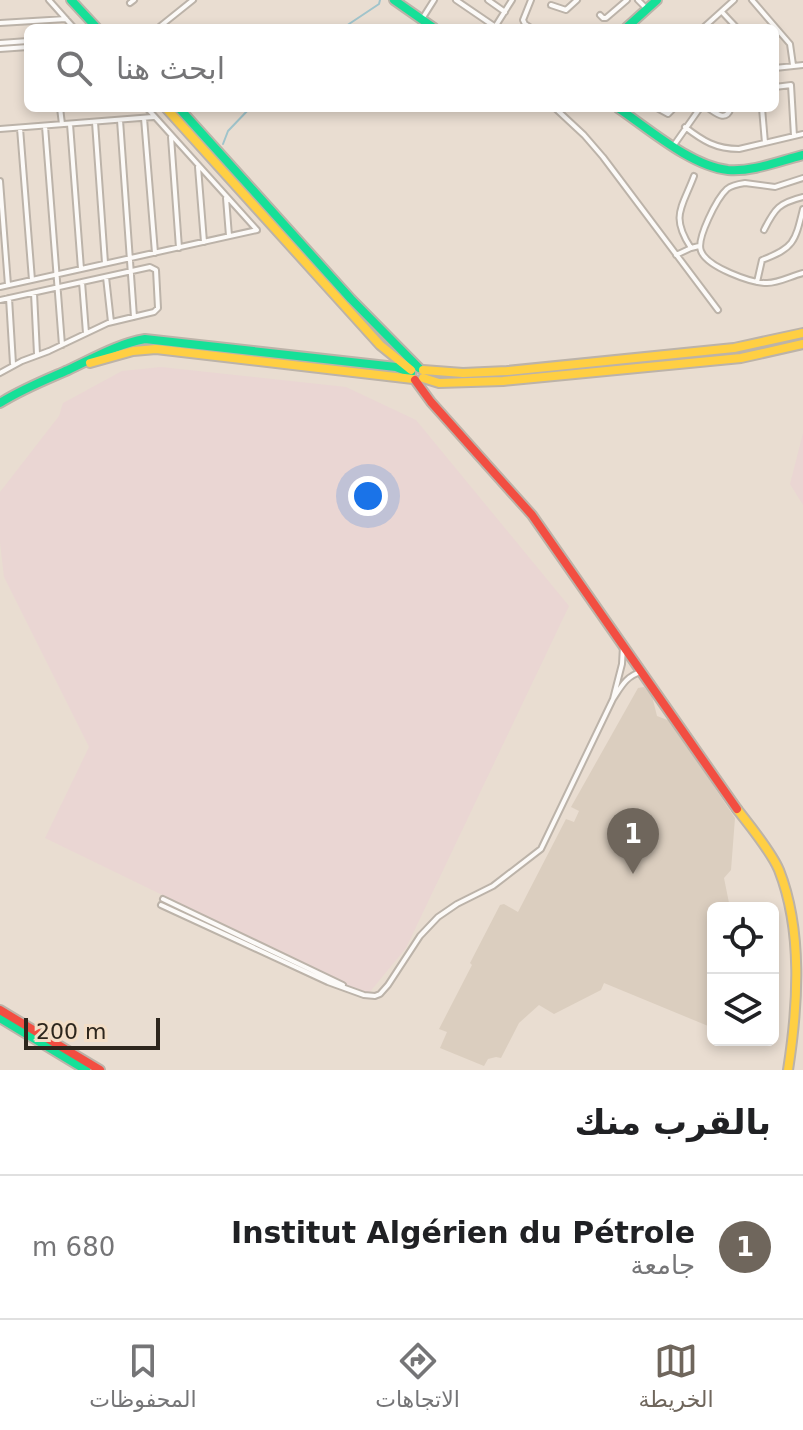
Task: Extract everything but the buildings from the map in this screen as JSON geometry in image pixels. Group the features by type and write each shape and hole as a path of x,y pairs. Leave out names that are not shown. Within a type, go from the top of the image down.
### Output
{"main road":[{"path":"71,0 93,24"},
{"path":"394,0 429,24"},
{"path":"630,24 657,0"},
{"path":"170,112 380,345 417,375 522,369 744,347 803,333"},
{"path":"183,112 417,375 431,402 532,515 778,867 788,890 800,942 801,970 788,1070"},
{"path":"624,112 708,166 728,170 766,165 803,155"},
{"path":"0,403 19,391 126,342 154,339 396,367 439,383 503,381 732,359 758,356 803,344"},
{"path":"431,402 430,389 439,383"},
{"path":"0,1010 100,1070"},
{"path":"0,1018 86,1070"}],"street":[{"path":"49,0 70,24"},
{"path":"163,24 193,0"},
{"path":"422,19 434,0"},
{"path":"456,0 492,24"},
{"path":"498,24 512,0"},
{"path":"525,24 523,20 531,0"},
{"path":"551,5 566,10 577,0"},
{"path":"600,15 605,18 627,0"},
{"path":"638,0 647,9"},
{"path":"707,24 734,0"},
{"path":"752,0 773,24"},
{"path":"490,1 505,12"},
{"path":"722,11 733,24"},
{"path":"0,23 66,19"},
{"path":"779,31 790,44 793,65"},
{"path":"0,46 24,44"},
{"path":"779,67 803,65"},
{"path":"779,86 791,85 794,136"},
{"path":"60,112 62,124"},
{"path":"0,287 257,230 151,112"},
{"path":"559,112 603,157 718,310"},
{"path":"674,145 697,112"},
{"path":"762,112 765,143"},
{"path":"0,129 155,117"},
{"path":"144,118 155,253"},
{"path":"120,120 134,317"},
{"path":"95,122 105,264"},
{"path":"70,124 81,269"},
{"path":"45,126 62,345"},
{"path":"685,127 703,141 720,148 739,149 803,134"},
{"path":"20,128 32,280"},
{"path":"171,135 179,248"},
{"path":"198,165 204,242"},
{"path":"691,248 681,233 678,217 694,176"},
{"path":"803,178 775,187 740,183 727,189 715,206 699,246 703,256 713,265 757,282 771,283 803,273"},
{"path":"0,181 8,285"},
{"path":"226,196 229,236"},
{"path":"757,282 762,260 788,247 796,234 803,207 802,197 779,206 764,230"},
{"path":"796,234 803,234"},
{"path":"676,255 699,246"},
{"path":"0,300 150,267 156,270 158,308 154,312 111,322 0,373"},
{"path":"106,277 111,322"},
{"path":"82,282 86,333"},
{"path":"34,293 37,355"},
{"path":"9,298 13,365"},
{"path":"613,699 622,664 623,644"},
{"path":"162,902 328,982 375,996 384,991 420,936 438,917 493,886 541,849 613,699 625,680 643,671"}],"shaded area":[{"path":"161,367 346,387 416,420 569,606 406,948 369,993 45,838 89,747 4,577 0,492 59,416 63,403 122,371"},
{"path":"803,433 803,505 790,484"},
{"path":"644,687 652,696 657,716 670,721 735,818 731,870 724,878 729,902 707,902 707,1026 604,983 601,990 554,1014 539,1005 519,1023 501,1058 488,1059 484,1066 440,1048 447,1032 439,1029 500,905 518,912 566,819 574,822 579,811 571,807 638,688"}],"waterway":[{"path":"349,24 379,4 380,0"},
{"path":"223,144 228,131 246,112"}],"traffic: fast":[{"path":"71,0 93,24"},
{"path":"394,0 428,24"},
{"path":"630,24 657,0"},
{"path":"183,112 351,299 419,368"},
{"path":"624,112 685,154 714,167 747,169 803,155"},
{"path":"0,403 106,352 145,339 396,367 411,373"},
{"path":"0,1018 86,1070"}],"traffic: slow":[{"path":"170,112 380,345 411,370"},
{"path":"423,370 463,373 507,371 734,348 803,333"},
{"path":"423,378 439,383 503,381 741,358 803,344"},
{"path":"90,363 133,351 156,349 413,379"},
{"path":"737,809 779,870 792,918 796,995 788,1070"}],"traffic: jam":[{"path":"415,380 532,515 737,809"},
{"path":"0,1010 100,1070"}],"place":[{"name":"Institut Algérien du Pétrole","path":"633,874"}]}
